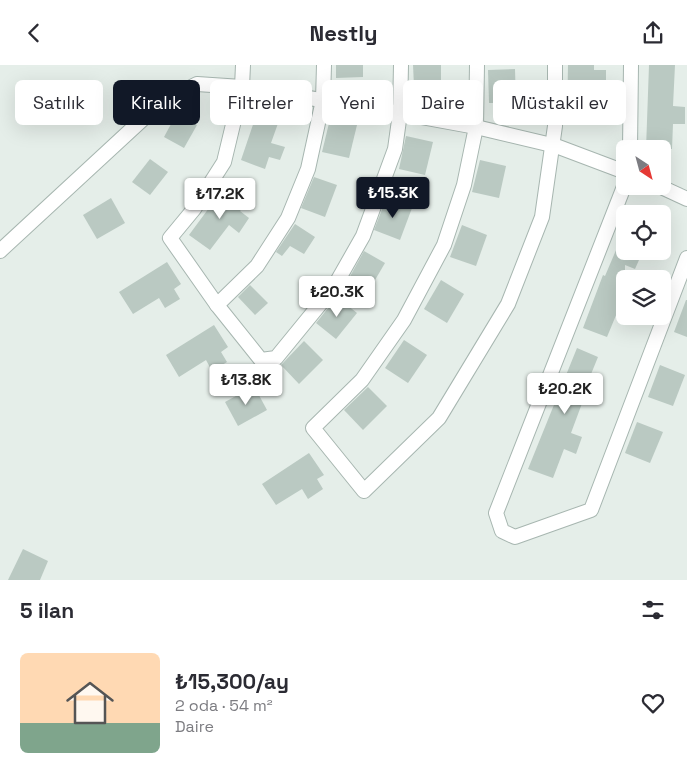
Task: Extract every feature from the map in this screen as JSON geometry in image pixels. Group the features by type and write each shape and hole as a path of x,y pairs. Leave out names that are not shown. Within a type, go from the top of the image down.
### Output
{"street":[{"path":"242,80 243,65"},
{"path":"324,65 324,80"},
{"path":"233,125 224,162 194,209 170,238 217,305 261,360 276,358 334,287 363,236 395,149 400,113 401,65"},
{"path":"477,65 476,127 464,185 444,245 404,320 362,379 313,428 364,491 439,418 508,304 542,217 555,126 555,65"},
{"path":"630,140 631,65"},
{"path":"0,251 158,105 197,84 210,85"},
{"path":"217,305 257,266 288,218 308,169 322,109"},
{"path":"393,112 476,127 552,145 616,169"},
{"path":"671,192 687,199"},
{"path":"621,195 496,513 502,531 515,537 591,510 687,258"}],"building":[{"path":"336,65 363,65 363,77 336,78"},
{"path":"413,65 441,65 441,80 414,80"},
{"path":"568,65 594,65 594,70 606,70 606,80 568,80"},
{"path":"649,65 675,65 673,106 685,107 685,124 673,124 672,149 671,140 646,140"},
{"path":"515,69 515,80 493,80 493,103 489,103 488,70"},
{"path":"170,125 197,125 184,148 164,137"},
{"path":"253,125 277,125 271,143 285,147 280,160 269,157 265,169 241,160"},
{"path":"329,125 357,125 349,158 322,152"},
{"path":"406,136 433,142 425,175 399,169"},
{"path":"150,159 168,172 150,195 132,182"},
{"path":"480,160 506,166 499,198 472,192"},
{"path":"314,177 337,185 325,217 301,208"},
{"path":"223,189 245,205 240,211 249,218 239,233 229,225 210,250 189,235"},
{"path":"111,198 125,223 97,239 83,215"},
{"path":"386,199 412,208 400,240 374,230"},
{"path":"295,224 315,237 304,254 290,246 282,256 276,252"},
{"path":"462,225 487,235 476,266 450,257"},
{"path":"616,250 616,260 639,260 635,269 625,265 625,270 616,270 616,315 607,337 583,328 603,275 605,276"},
{"path":"364,251 385,263 368,292 348,280"},
{"path":"167,262 181,284 174,289 180,299 165,308 159,298 133,314 119,292"},
{"path":"441,280 464,294 447,323 424,309"},
{"path":"250,285 268,303 255,315 238,297"},
{"path":"337,297 357,313 336,339 316,323"},
{"path":"687,300 687,337 674,332"},
{"path":"214,325 228,347 221,352 227,362 212,371 206,360 179,377 166,355"},
{"path":"404,340 427,355 408,383 385,368"},
{"path":"304,341 323,360 299,384 281,365"},
{"path":"577,348 598,357 587,384 600,390 595,402 584,398 571,433 582,437 576,454 564,449 553,478 528,469"},
{"path":"660,365 685,375 673,406 648,397"},
{"path":"254,386 267,410 238,426 225,402"},
{"path":"368,387 387,406 363,430 344,410"},
{"path":"637,422 663,432 650,463 625,453"},
{"path":"309,453 324,475 317,479 323,489 308,499 302,489 276,505 262,484"},
{"path":"23,549 48,561 40,580 8,580"}]}
